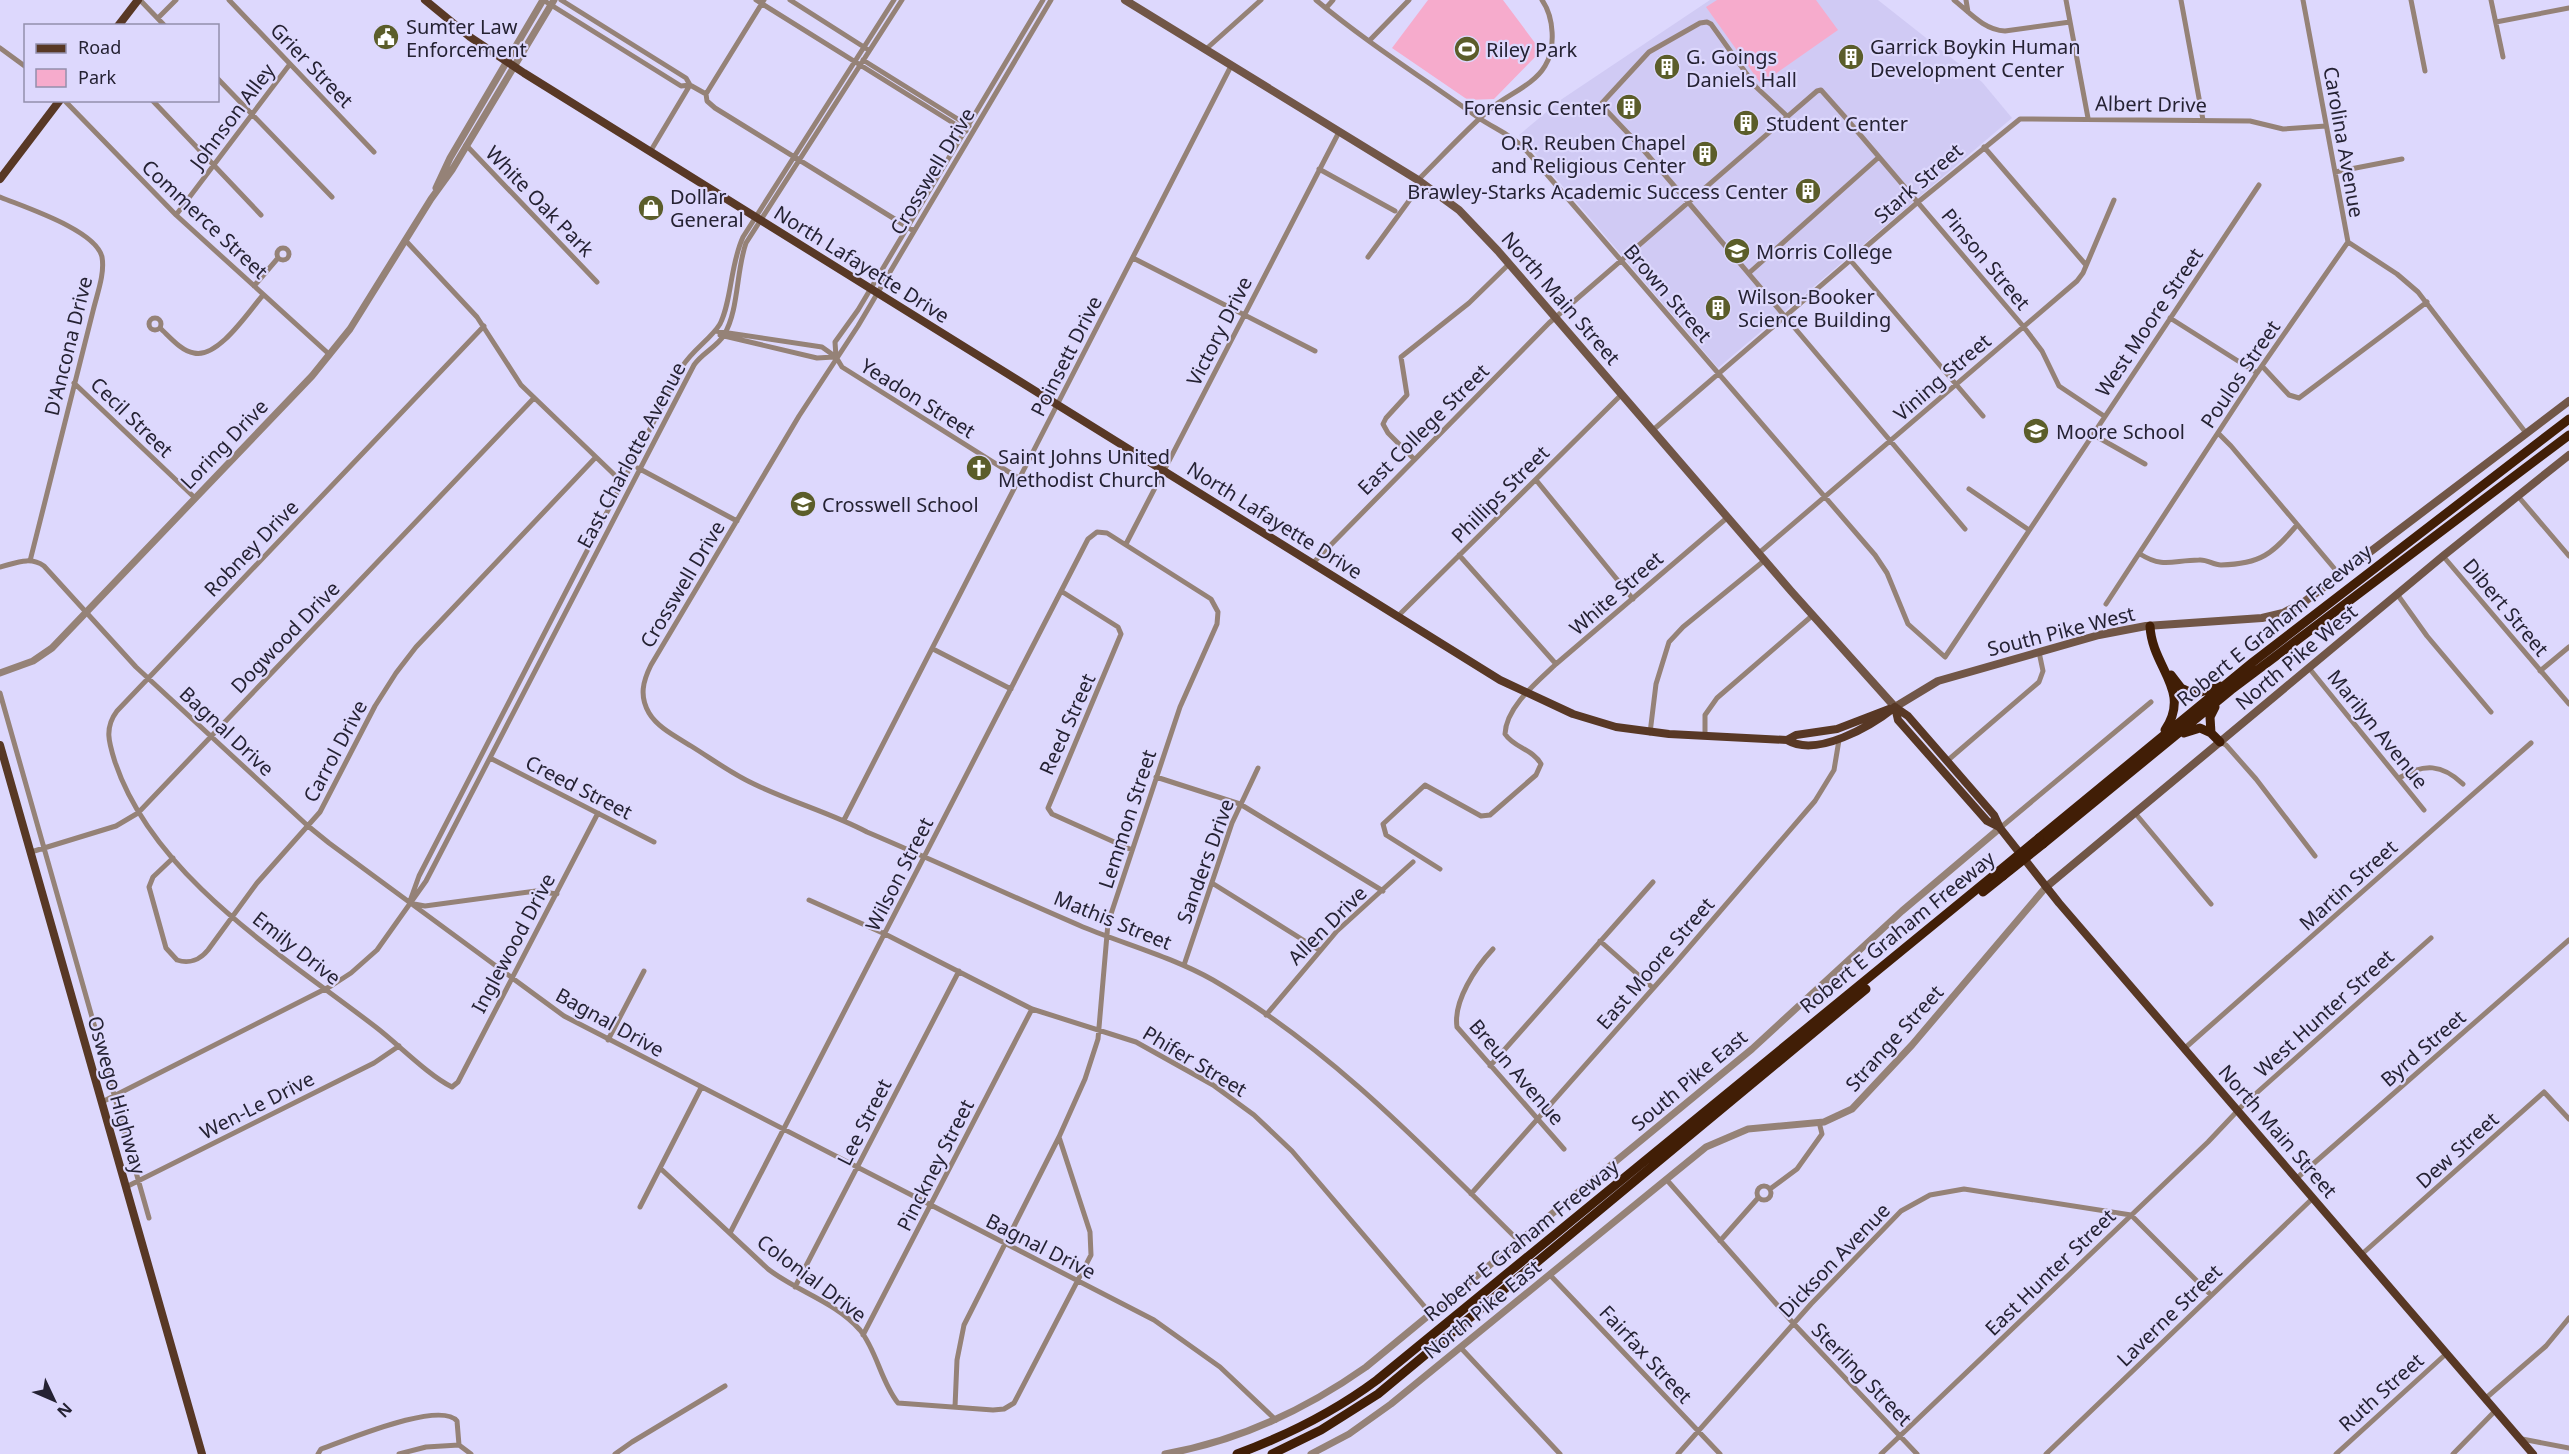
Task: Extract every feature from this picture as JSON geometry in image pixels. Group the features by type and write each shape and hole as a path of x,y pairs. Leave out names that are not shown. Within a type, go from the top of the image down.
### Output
{"highway":[{"name":"Robert E Graham Freeway","path":"1272,1454 1339,1420 1386,1388 1922,938 2349,587 2569,419"},
{"name":"Robert E Graham Freeway","path":"2229,686 2569,435"},
{"path":"2151,626 2152,639 2175,695 2176,704 2170,723 2157,745"},
{"path":"2158,656 2181,688 2194,694 2229,686"},
{"path":"2211,733 2209,722 2211,713 2229,686"},
{"path":"2157,745 2195,728 2211,733 2220,742"},
{"name":"Robert E Graham Freeway","path":"1237,1454 1318,1419 1377,1380 1892,963"}],"main road":[{"path":"120,24 139,0"},
{"name":"North Lafayette Drive","path":"425,0 470,37 510,64 1312,563 1527,694 1590,720 1650,733 1791,742 1839,740 1875,723 1895,707"},
{"name":"North Main Street","path":"1125,0 1420,182 1459,210 1556,317 1812,615 1895,707"},
{"path":"0,179 60,102"},
{"name":"South Pike West","path":"1895,707 1938,681 2099,634 2151,626 2262,618 2283,613 2304,602 2569,401"},
{"name":"North Pike West","path":"2046,887 2443,556 2569,455"},
{"path":"1791,742 1796,735 1836,729 1895,707"},
{"path":"1895,707 1908,716 1994,815 2000,828"},
{"path":"1895,707 1898,720 1987,821 2000,828"},
{"name":"Oswego Highway","path":"0,745 202,1454"},
{"name":"North Main Street","path":"2000,828 2046,887 2534,1454"}],"street":[{"path":"139,0 163,24"},
{"path":"158,18 176,0"},
{"name":"Grier Street","path":"229,0 375,152"},
{"path":"543,0 552,3 681,86 690,85"},
{"name":"Loring Drive","path":"0,673 42,656 330,355 361,314 431,199 467,146 543,0"},
{"path":"561,0 686,78 690,85 706,94 710,104 914,231"},
{"path":"790,0 867,49"},
{"name":"East Charlotte Avenue","path":"410,902 419,876 686,360 715,331 724,312 736,251 800,160 860,62 894,0"},
{"name":"East Charlotte Avenue","path":"867,49 902,0"},
{"name":"Crosswell Drive","path":"646,707 643,690 646,676 836,357 907,226 1043,0"},
{"name":"Crosswell Drive","path":"836,357 835,342 914,231 1051,0"},
{"path":"1206,50 1261,0"},
{"name":"Brown Street","path":"1316,0 1479,119 1508,133 1520,145 1884,566 1912,629 1945,657"},
{"path":"1326,8 1334,0"},
{"path":"1370,40 1409,0"},
{"path":"1368,257 1420,182 1479,119 1545,67 1550,55 1552,36 1550,19 1542,0"},
{"path":"1954,0 1986,26 2000,31 2070,22"},
{"path":"1966,0 1968,12"},
{"path":"2066,0 2088,118"},
{"path":"2181,0 2203,120"},
{"name":"Carolina Avenue","path":"2303,0 2348,242 2409,284 2427,302 2526,433"},
{"path":"2411,0 2425,71"},
{"path":"2491,0 2503,57"},
{"path":"706,94 761,1 965,131 972,133"},
{"name":"Loring Drive","path":"431,199 460,139 552,3"},
{"path":"2496,22 2569,8"},
{"path":"1787,116 1756,87 1711,24 1707,22 1649,52 1602,103 1965,529"},
{"path":"0,48 24,66"},
{"path":"860,62 969,124 972,133"},
{"name":"East Charlotte Avenue","path":"102,1102 325,989 351,973 373,955 426,881 694,365 724,334 743,252 758,218 794,156 860,62"},
{"name":"Johnson Alley","path":"176,215 290,64"},
{"name":"Poinsett Drive","path":"844,820 1231,66"},
{"path":"219,80 332,197"},
{"path":"650,152 690,85"},
{"name":"East College Street","path":"1312,563 1556,317 1787,116 1821,90"},
{"name":"Pinson Street","path":"1821,90 2023,326 2042,351 2059,386 2104,416"},
{"name":"Commerce Street","path":"64,102 176,215 330,355"},
{"path":"154,102 261,214"},
{"name":"Albert Drive","path":"1984,147 2020,118 2257,122 2283,129 2326,126"},
{"name":"Victory Drive","path":"1126,544 1339,132"},
{"name":"White Oak Park","path":"460,139 597,282"},
{"path":"1984,147 2086,265"},
{"name":"Stark Street","path":"1653,430 1984,147"},
{"path":"1749,273 1879,157"},
{"path":"2335,172 2402,159"},
{"path":"1319,169 1395,211"},
{"name":"West Moore Street","path":"1945,657 2259,185"},
{"name":"D'Ancona Drive","path":"0,196 83,234 101,253 101,276 30,561"},
{"name":"Vining Street","path":"1759,553 2077,281 2083,273 2114,200"},
{"path":"406,241 484,326 512,374 622,482"},
{"name":"Poulos Street","path":"2106,604 2257,373 2348,242"},
{"path":"254,286 278,258"},
{"path":"1133,258 1315,351"},
{"path":"1851,261 1983,416"},
{"path":"1414,459 1388,433 1383,424 1407,395 1401,357 1469,303 1509,264"},
{"path":"159,328 192,353 209,352 220,345 263,295"},
{"path":"2262,366 2291,397 2302,397 2427,302"},
{"path":"2170,318 2257,373"},
{"name":"Robney Drive","path":"138,813 119,772 108,730 113,717 484,326"},
{"name":"Yeadon Street","path":"715,331 817,358 836,357"},
{"name":"Yeadon Street","path":"724,334 822,347 836,357 842,367 1020,479"},
{"name":"Cecil Street","path":"74,383 195,498"},
{"name":"Phillips Street","path":"1398,616 1622,394"},
{"name":"Dogwood Drive","path":"30,852 116,826 138,813 534,398"},
{"path":"2218,433 2339,574"},
{"path":"2092,434 2145,464"},
{"name":"Carrol Drive","path":"173,858 153,877 149,886 162,935 171,956 184,962 202,957 258,883 320,812 375,706 405,660 596,457"},
{"path":"632,464 737,521"},
{"path":"1536,480 1633,598"},
{"path":"1969,489 2029,530"},
{"path":"2517,495 2569,556"},
{"name":"White Street","path":"1440,869 1386,835 1383,824 1425,785 1481,816 1490,815 1536,775 1541,764 1537,757 1509,740 1505,734 1510,716 1527,694 1556,664 1728,516"},
{"path":"2140,554 2151,562 2164,564 2200,560 2222,565 2259,560 2272,552 2297,525"},
{"name":"Wilson Street","path":"730,1233 1088,539 1097,532 1107,533 1126,544"},
{"name":"Lemmon Street","path":"955,1407 957,1360 964,1325 1059,1137 1091,1063 1100,1031 1108,923 1183,698 1217,624 1217,607 1205,593 1126,544"},
{"path":"1460,555 1556,664"},
{"name":"Dibert Street","path":"2443,556 2569,704"},
{"path":"1650,733 1656,684 1669,642 1683,627 1765,560"},
{"path":"0,567 30,561"},
{"name":"Bagnal Drive","path":"30,561 44,566 148,678 308,826 564,1016 1141,1313 1179,1336 1220,1367 1276,1420"},
{"name":"Reed Street","path":"1061,591 1118,627 1121,637 1048,808 1052,814 1132,850"},
{"path":"2397,594 2427,636 2491,712"},
{"path":"1705,735 1705,715 1717,698 1812,615"},
{"path":"2541,671 2569,647"},
{"path":"933,649 1011,688"},
{"path":"1947,761 2039,682 2043,666 2039,652"},
{"name":"Marilyn Avenue","path":"2309,668 2424,810"},
{"name":"Oswego Highway","path":"0,693 149,1218"},
{"path":"2000,828 2151,702"},
{"name":"Mathis Street","path":"646,707 654,720 668,731 739,777 807,807 844,820 1107,936 1184,965 1215,982 1266,1015 1378,1103 1519,1242"},
{"name":"East Moore Street","path":"1471,1194 1815,801 1834,770 1839,740"},
{"path":"2220,742 2226,745 2256,779 2315,856"},
{"name":"Martin Street","path":"2185,1047 2531,743"},
{"name":"Creed Street","path":"490,758 654,842"},
{"name":"Sanders Drive","path":"1184,965 1240,804 1258,768"},
{"path":"2399,778 2413,770 2432,768 2448,771 2463,784"},
{"path":"1156,777 1240,804 1383,891"},
{"name":"Emily Drive","path":"138,813 173,858 267,946 449,1086 454,1086"},
{"name":"Inglewood Drive","path":"454,1086 598,813"},
{"path":"2135,813 2211,904"},
{"name":"South Pike East","path":"1165,1454 1220,1441 1276,1420 1337,1387 1431,1314 1752,1049 1902,911 2000,828"},
{"name":"Allen Drive","path":"1266,1015 1319,950 1413,861"},
{"path":"1490,1066 1653,882"},
{"path":"1212,883 1319,950"},
{"name":"Strange Street","path":"1666,1179 1706,1147 1737,1132 1764,1126 1819,1122 1843,1115 1862,1100 1912,1045 2046,887"},
{"path":"410,902 425,906 536,891 557,894"},
{"name":"Phifer Street","path":"809,900 885,934 1032,1009 1128,1038 1156,1051 1213,1085 1254,1115 1311,1172 1431,1314"},
{"name":"West Hunter Street","path":"2238,1110 2430,938"},
{"path":"1600,940 1653,988"},
{"name":"Byrd Street","path":"2297,1178 2569,940"},
{"name":"Breun Avenue","path":"1493,949 1473,977 1455,1016 1458,1030 1564,1149"},
{"path":"608,1040 644,971"},
{"name":"Lee Street","path":"795,1287 959,971"},
{"name":"Pinckney Street","path":"864,1335 1032,1009"},
{"name":"Wen-Le Drive","path":"126,1188 374,1064 399,1046"},
{"path":"640,1207 701,1088"},
{"name":"Dew Street","path":"2362,1254 2544,1092 2569,1119"},
{"name":"East Hunter Street","path":"1881,1454 2238,1110"},
{"path":"1770,1189 1797,1169 1822,1134 1819,1122"},
{"path":"955,1407 999,1410 1014,1403 1091,1255 1091,1236 1059,1137"},
{"name":"Colonial Drive","path":"660,1168 768,1269 854,1324 864,1335 898,1403 955,1407"},
{"name":"Sterling Street","path":"1666,1179 1794,1324 1917,1454"},
{"name":"North Pike East","path":"1311,1454 1363,1424 1461,1348 1666,1179"},
{"path":"1758,1198 1756,1193 1759,1187 1765,1186 1770,1189"},
{"path":"1758,1198 1768,1200 1771,1195 1770,1189"},
{"name":"Dickson Avenue","path":"1678,1454 1794,1324 1892,1219 1909,1205 1930,1195 1964,1189 2131,1215"},
{"path":"1720,1241 1758,1198"},
{"name":"Laverne Street","path":"2046,1454 2313,1198"},
{"path":"2131,1215 2211,1295"},
{"name":"Fairfax Street","path":"1550,1275 1720,1454"},
{"path":"2486,1398 2546,1346 2569,1317"},
{"path":"1461,1348 1560,1454"},
{"name":"Ruth Street","path":"2336,1454 2447,1353"},
{"path":"615,1454 725,1386"},
{"path":"2453,1454 2496,1410"},
{"path":"318,1454 321,1449 414,1417 443,1415 451,1415 457,1420 459,1445"},
{"path":"2521,1439 2569,1448"},
{"path":"399,1454 426,1447 459,1445 471,1454"}],"shaded area":[{"name":"Morris College","path":"1710,0 1878,0 1982,82 2012,118 1718,368 1519,135 1562,99"}],"green space":[{"name":"Riley Park","path":"1428,0 1503,0 1541,51 1494,99 1468,100 1392,48"},
{"path":"1717,0 1816,0 1838,30 1761,84 1706,7"}],"place":[{"name":"Sumter Law Enforcement","path":"386,37"},
{"name":"Riley Park","path":"1467,49"},
{"name":"Garrick Boykin Human Development Center","path":"1851,57"},
{"name":"G. Goings Daniels Hall","path":"1667,67"},
{"name":"Forensic Center","path":"1629,107"},
{"name":"Student Center","path":"1746,123"},
{"name":"O.R. Reuben Chapel and Religious Center","path":"1705,154"},
{"name":"Brawley-Starks Academic Success Center","path":"1808,191"},
{"name":"Dollar General","path":"651,208"},
{"name":"Morris College","path":"1737,251"},
{"name":"Wilson-Booker Science Building","path":"1718,308"},
{"name":"Moore School","path":"2036,431"},
{"name":"Saint Johns United Methodist Church","path":"979,468"},
{"name":"Crosswell School","path":"803,504"}]}
